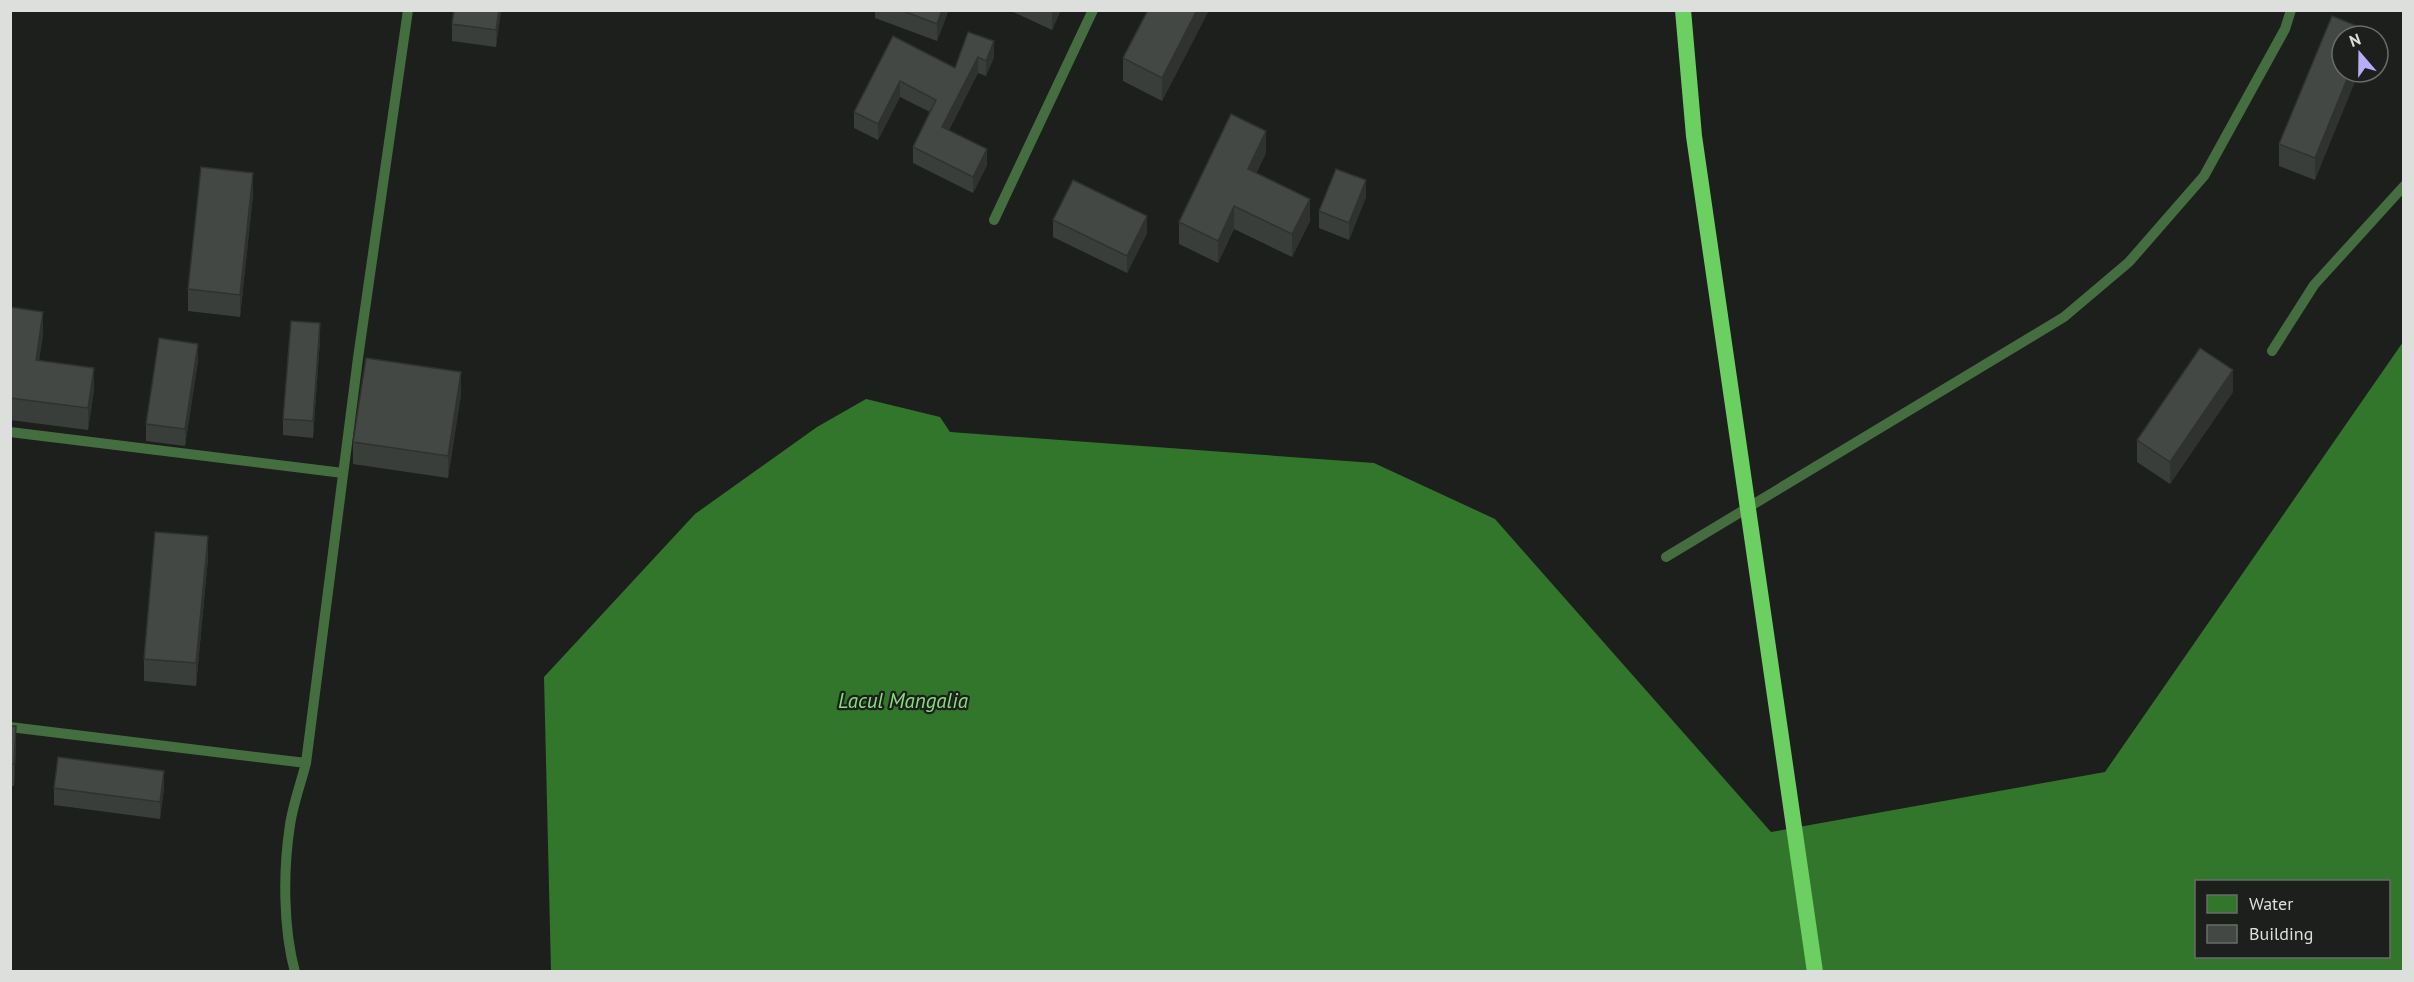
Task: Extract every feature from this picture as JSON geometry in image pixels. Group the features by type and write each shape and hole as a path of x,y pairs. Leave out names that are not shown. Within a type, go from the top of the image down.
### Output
{"highway":[{"path":"1683,10 1694,135 1724,329 1815,972"}],"lane":[{"path":"295,972 291,957 285,886 290,824 306,763 343,473 408,10"},
{"path":"994,220 1093,10"},
{"path":"1666,558 2064,316 2129,262 2204,176 2284,29 2291,10"},
{"path":"2272,351 2314,285 2403,186"},
{"path":"10,432 343,473"},
{"path":"10,728 306,763"}],"water":[{"name":"Lacul Mangalia","path":"2403,342 2403,971 551,971 544,677 695,514 817,427 866,399 940,417 950,432 1374,463 1495,519 1771,832 2105,772"}],"building":[{"path":"454,10 499,10 496,30 452,24"},
{"path":"901,10 942,10 937,24"},
{"path":"1148,10 1197,10 1162,78 1123,58"},
{"path":"2332,16 2352,24 2330,24 2330,84 2345,84 2315,158 2279,144"},
{"path":"968,32 994,41 986,61 978,57 942,127 987,149 973,177 913,147 936,100 900,81 878,124 854,112 893,36 955,68"},
{"path":"1231,114 1266,131 1248,169 1310,199 1292,234 1234,206 1218,241 1179,222"},
{"path":"201,167 253,173 240,295 188,289"},
{"path":"1336,169 1366,180 1349,223 1319,211"},
{"path":"1073,180 1147,216 1127,256 1053,220"},
{"path":"10,307 43,312 36,360 94,368 88,408 10,398"},
{"path":"291,321 320,323 313,421 283,419"},
{"path":"159,338 198,344 185,429 146,424"},
{"path":"2200,348 2233,370 2170,462 2137,440"},
{"path":"366,358 461,372 448,456 353,442"},
{"path":"155,532 208,536 196,663 144,659"},
{"path":"10,726 16,726 14,764 10,763"},
{"path":"58,757 164,771 160,802 54,788"}]}
